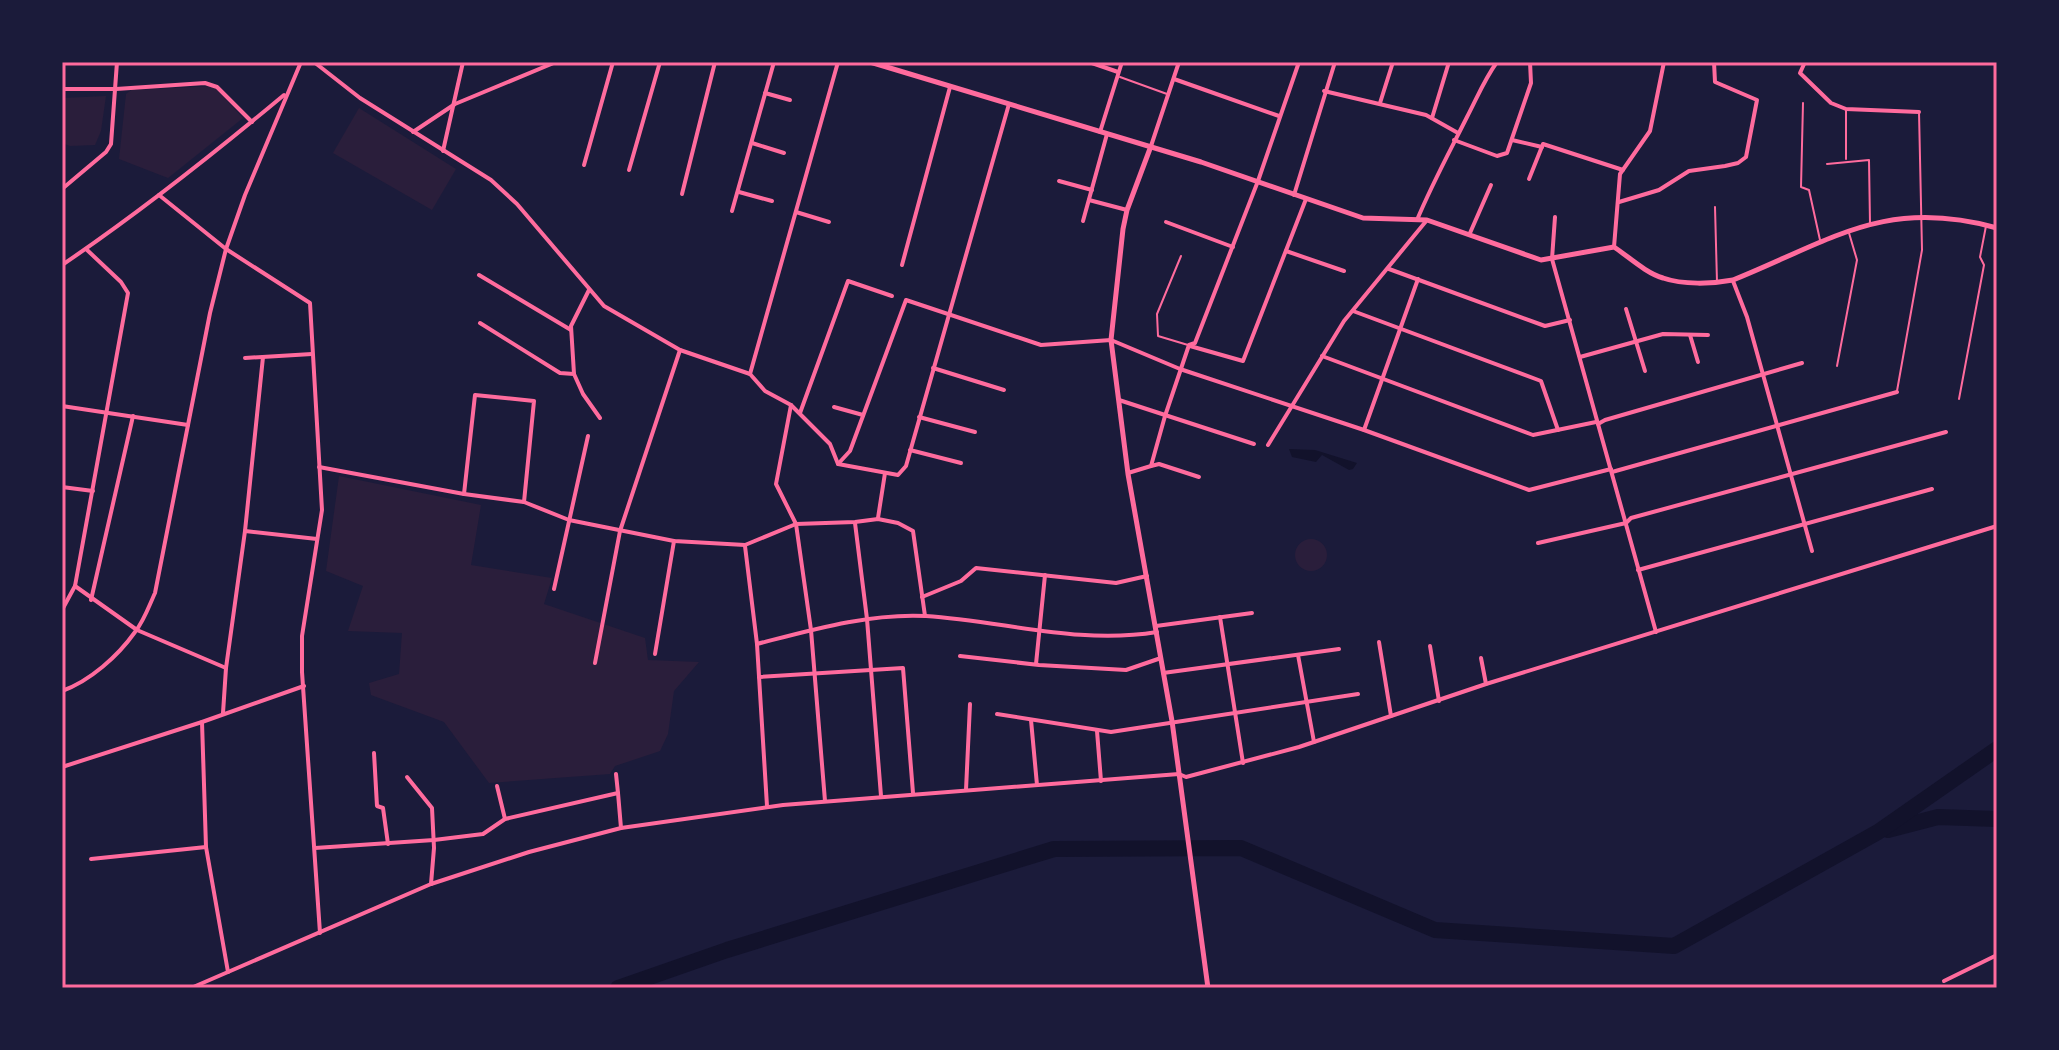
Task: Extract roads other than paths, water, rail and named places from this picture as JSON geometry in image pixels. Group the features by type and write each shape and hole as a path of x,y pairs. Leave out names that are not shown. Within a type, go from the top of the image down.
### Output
{"street":[{"path":"62,189 106,152 111,144 117,62"},
{"path":"62,691 74,687 96,671 137,630 155,593 210,313 226,249 245,195 301,62"},
{"path":"314,62 360,98 491,180 517,204 604,306 680,350 750,374 765,391 791,405 830,444 838,464"},
{"path":"443,151 463,62"},
{"path":"413,132 455,104 556,62"},
{"path":"584,165 613,62"},
{"path":"629,170 660,62"},
{"path":"682,194 715,62"},
{"path":"732,211 774,62"},
{"path":"750,374 838,62"},
{"path":"870,62 1151,146 1363,218 1427,220 1541,260 1614,247 1661,278 1717,283 1733,280 1821,241 1889,219 1920,216 1964,219 1997,228"},
{"path":"1089,62 1118,74"},
{"path":"1083,221 1122,62"},
{"path":"1179,62 1127,210 1111,340 1128,473 1172,721 1208,988"},
{"path":"1189,345 1195,343 1233,247 1299,62"},
{"path":"1294,195 1335,62"},
{"path":"1380,103 1393,62"},
{"path":"1432,118 1449,62"},
{"path":"1417,220 1484,80 1497,62"},
{"path":"1454,140 1497,156 1507,153 1531,83 1530,62"},
{"path":"1614,247 1619,177 1652,125 1664,62"},
{"path":"1619,202 1659,190 1689,171 1738,163 1746,157 1757,100 1715,82 1714,62"},
{"path":"1805,62 1800,73 1831,103 1846,109 1919,112"},
{"path":"1174,79 1279,116"},
{"path":"62,89 205,83 217,87 252,122"},
{"path":"902,265 950,87"},
{"path":"1324,91 1432,118 1458,133"},
{"path":"765,93 790,100"},
{"path":"62,265 159,195 286,94"},
{"path":"838,464 898,475 906,466 1009,104"},
{"path":"1512,140 1542,147"},
{"path":"752,143 784,153"},
{"path":"1529,179 1543,144 1623,170"},
{"path":"1059,181 1092,190"},
{"path":"1470,233 1491,185"},
{"path":"739,192 772,201"},
{"path":"159,195 226,249 310,303 322,510 302,636 320,933"},
{"path":"1189,345 1243,361 1306,199"},
{"path":"1089,200 1127,210"},
{"path":"796,212 829,222"},
{"path":"1555,217 1552,259 1656,632"},
{"path":"1268,445 1353,311 1427,220"},
{"path":"1547,220 1553,225"},
{"path":"1166,222 1233,247"},
{"path":"62,610 75,586 128,293 121,282 86,249"},
{"path":"1286,251 1344,271"},
{"path":"1389,269 1545,326 1570,320"},
{"path":"479,275 571,330"},
{"path":"1364,430 1418,279"},
{"path":"1733,280 1747,317 1812,551"},
{"path":"800,413 848,281 892,296"},
{"path":"589,290 571,330 574,374 583,394 600,418"},
{"path":"838,464 850,451 906,300 1041,345 1111,340 1180,369 1364,430 1529,490 1611,471 1897,392"},
{"path":"1626,309 1645,371"},
{"path":"1353,311 1541,381 1558,430"},
{"path":"480,323 560,373 574,374"},
{"path":"1580,357 1663,334 1708,335"},
{"path":"1690,335 1698,362"},
{"path":"1151,466 1189,345"},
{"path":"595,663 620,531 680,350"},
{"path":"245,358 312,354"},
{"path":"1322,356 1533,435 1597,424 1802,363"},
{"path":"223,713 263,357"},
{"path":"933,368 1004,390"},
{"path":"464,494 475,395 534,401 524,502"},
{"path":"1119,400 1254,444"},
{"path":"791,405 776,484 796,524 811,630 825,801"},
{"path":"62,406 188,425"},
{"path":"834,407 863,415"},
{"path":"91,600 133,416"},
{"path":"919,417 975,432"},
{"path":"1538,543 1626,523 1631,518 1946,432"},
{"path":"554,589 588,436"},
{"path":"910,450 961,463"},
{"path":"1128,473 1159,464 1199,477"},
{"path":"319,467 524,502 569,520 674,541 745,545 796,524 878,519 898,523 913,531 925,616"},
{"path":"878,519 885,473"},
{"path":"62,487 93,491"},
{"path":"1638,570 1932,489"},
{"path":"855,522 872,671 881,796"},
{"path":"191,988 431,884 519,855 621,828 767,806 1179,774 1186,777 1314,742 1486,684 1997,526"},
{"path":"245,531 317,539"},
{"path":"655,654 674,541"},
{"path":"745,545 757,644 767,806"},
{"path":"922,597 961,581 976,568 1116,583 1147,576"},
{"path":"1036,664 1045,575"},
{"path":"75,586 137,630 226,668"},
{"path":"757,644 867,619 925,616 1039,632 1124,637 1252,613"},
{"path":"1220,617 1243,763"},
{"path":"1379,642 1391,716"},
{"path":"1430,646 1439,701"},
{"path":"1163,673 1339,649"},
{"path":"1298,655 1314,742"},
{"path":"960,656 1126,670 1161,658"},
{"path":"1481,658 1486,684"},
{"path":"759,677 903,668 913,793"},
{"path":"62,767 304,686"},
{"path":"997,714 1111,732 1358,694"},
{"path":"966,790 970,704"},
{"path":"1031,720 1037,785"},
{"path":"202,722 206,847 228,972"},
{"path":"1097,730 1101,781"},
{"path":"374,753 377,806 383,808 388,844"},
{"path":"616,774 621,828"},
{"path":"407,777 432,808 434,840 431,884"},
{"path":"497,786 505,819"},
{"path":"315,848 483,834 505,819 618,793"},
{"path":"91,859 206,847"},
{"path":"1944,981 1997,955"}],"lane":[{"path":"1118,74 1168,95"},
{"path":"1803,103 1801,187 1809,190 1821,241"},
{"path":"1846,109 1846,161"},
{"path":"1897,392 1922,250 1919,112"},
{"path":"1827,164 1869,160 1870,224"},
{"path":"1715,207 1717,283"},
{"path":"1959,399 1984,265 1980,257 1986,225"},
{"path":"1837,366 1857,260 1848,232"},
{"path":"1181,256 1157,314 1158,336 1189,345"}],"waterway":[{"path":"618,988 727,950 1054,849 1241,848 1435,930 1674,946 1878,832 1997,749"},
{"path":"1888,830 1938,817 1997,819"}]}
